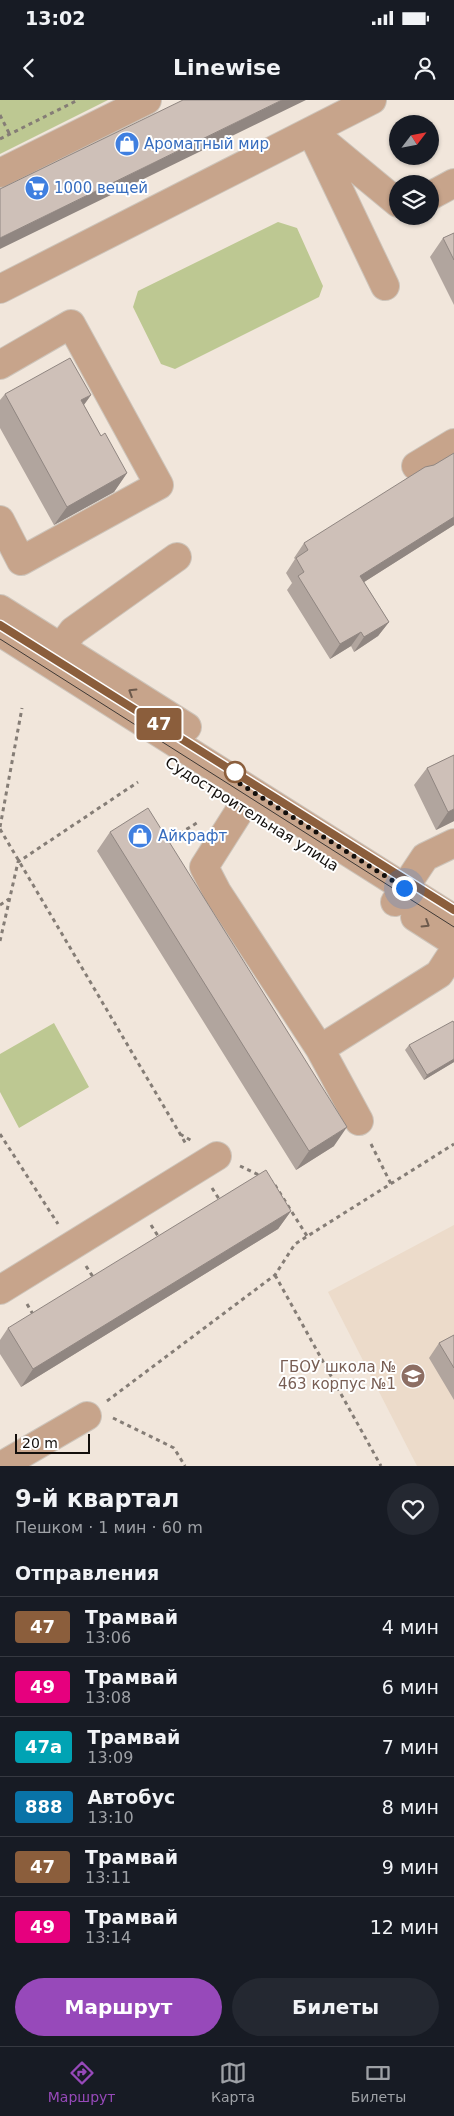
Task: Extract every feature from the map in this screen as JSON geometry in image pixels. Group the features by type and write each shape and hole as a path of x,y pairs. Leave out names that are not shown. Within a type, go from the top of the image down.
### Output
{"street":[{"path":"0,173 147,100"},
{"path":"0,289 372,100"},
{"path":"311,131 389,196"},
{"path":"311,131 385,286"},
{"path":"439,191 454,183"},
{"path":"0,365 72,324 159,485 21,561 0,520"},
{"path":"416,466 454,443"},
{"path":"61,647 73,631 177,557"},
{"name":"Судостроительная улица","path":"0,609 61,647 404,888 454,942"},
{"path":"0,632 454,919"},
{"name":"Судостроительная улица","path":"0,654 242,807 404,888 454,896"},
{"path":"242,807 204,867 216,892 320,1049 359,1121"},
{"path":"404,888 425,857 454,843"},
{"path":"320,1049 439,974 454,951"},
{"path":"0,1290 208,1161"},
{"path":"1,1466 92,1413"}],"path":[{"path":"0,139 78,100"},
{"path":"22,708 0,828 18,862 180,1134 208,1161 273,1182 307,1236"},
{"path":"0,941 18,862 138,782"},
{"path":"159,846 200,821"},
{"path":"0,905 10,899"},
{"path":"359,1121 391,1184"},
{"path":"0,1134 98,1284"},
{"path":"180,1134 208,1161"},
{"path":"185,1466 174,1448 92,1413 275,1275 295,1244 454,1144"},
{"path":"275,1275 382,1466"}],"shaded area":[{"name":"ГБОУ школа № 463 корпус №1","path":"454,1225 454,1466 417,1466 328,1292"}],"green space":[{"path":"0,100 108,100 0,154"},
{"path":"278,222 297,228 323,286 319,297 175,369 161,364 133,307 138,291"},
{"path":"54,1023 89,1087 19,1128 0,1092 0,1054"}],"building":[{"path":"183,100 282,100 0,238 0,189"},
{"path":"454,233 454,260 443,238"},
{"path":"70,358 91,395 81,400 101,436 105,433 127,473 67,507 5,394"},
{"path":"454,453 454,517 360,576 389,622 364,637 361,632 340,644 298,576 304,572 296,558 308,550 304,543 425,467 434,465"},
{"path":"454,755 454,809 448,812 427,768"},
{"path":"148,808 347,1127 309,1151 110,832"},
{"path":"453,1021 454,1059 427,1075 409,1045"},
{"path":"266,1170 291,1211 33,1369 8,1328"},
{"path":"454,1335 454,1368 439,1343"}],"tram line":[{"path":"0,625 454,910"},
{"name":"47","path":"0,625 454,910"},
{"path":"0,639 454,927"}],"place":[{"name":"Ароматный мир","path":"127,144"},
{"name":"1000 вещей","path":"37,188"},
{"name":"Айкрафт","path":"140,836"},
{"name":"ГБОУ школа № 463 корпус №1","path":"413,1376"}],"route":[{"path":"235,772 231,778 404,888"}]}
